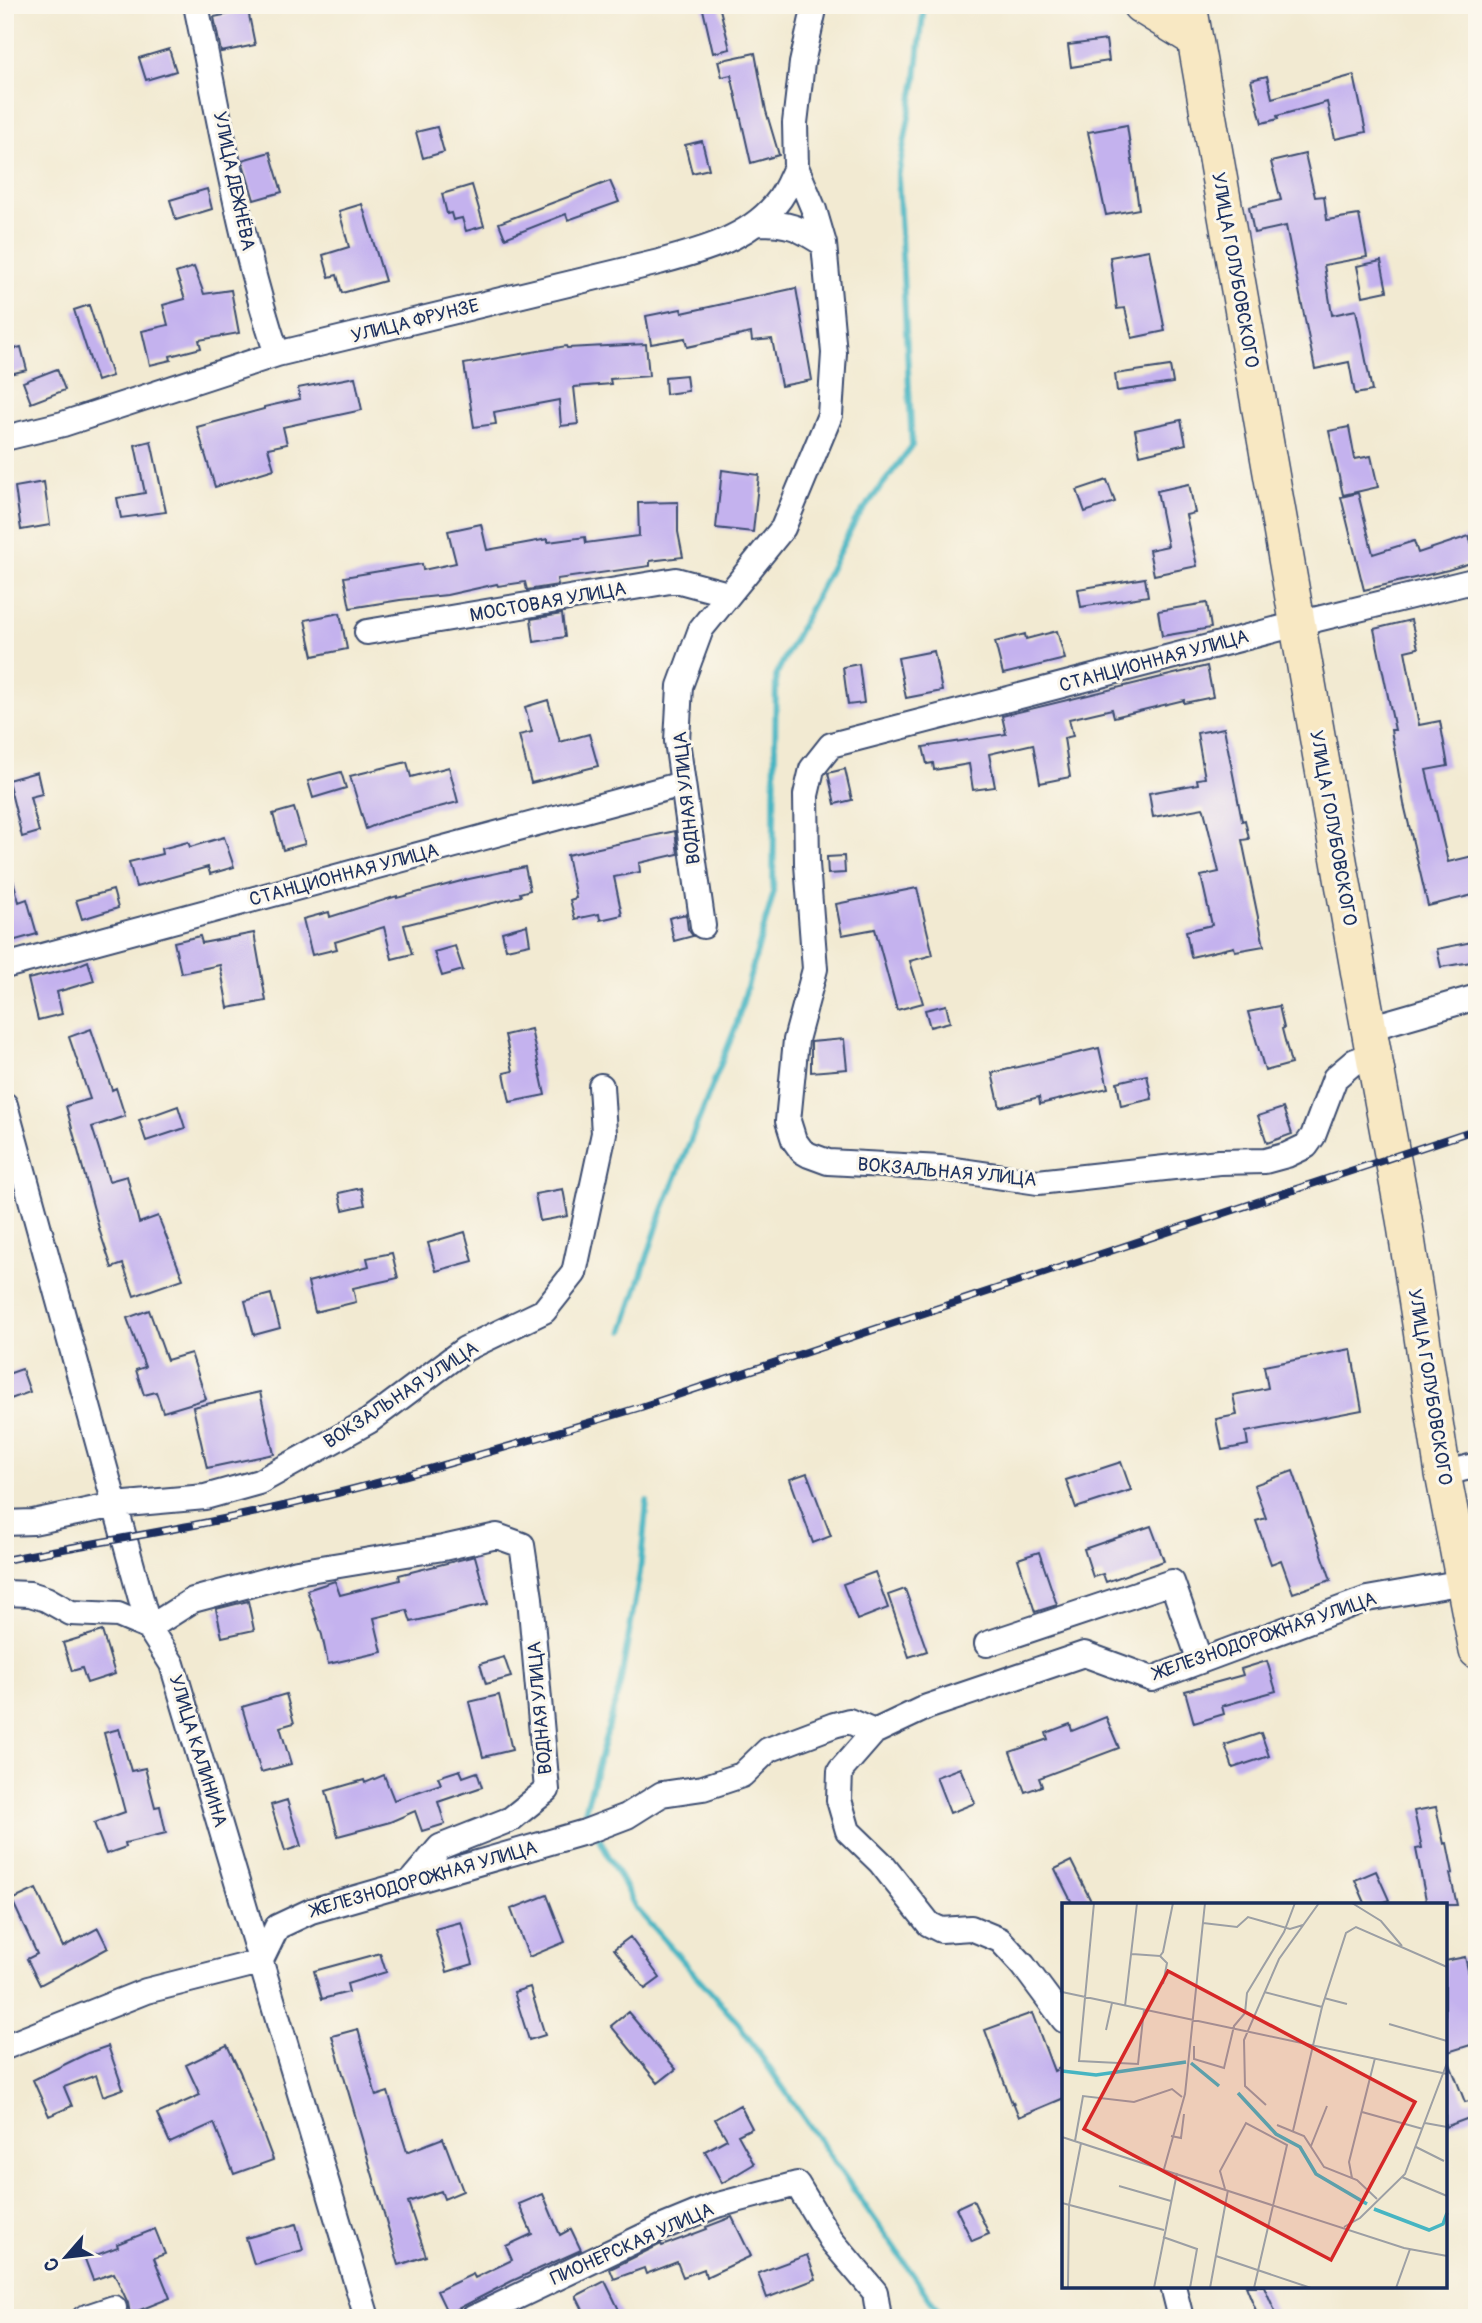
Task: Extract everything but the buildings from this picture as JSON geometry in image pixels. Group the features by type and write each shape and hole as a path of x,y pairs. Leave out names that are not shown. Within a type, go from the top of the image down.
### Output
{"street":[{"name":"УЛИЦА ДЕЖНЁВА","path":"196,5 240,212 265,318 277,354"},
{"name":"ВОДНАЯ УЛИЦА","path":"703,926 677,741 680,686 701,629 783,528 830,415 834,353 824,244 814,210 796,167 795,123 801,75 815,5"},
{"path":"1140,5 1195,39"},
{"name":"УЛИЦА ГОЛУБОВСКОГО","path":"1189,5 1404,1219 1443,1474 1477,1651"},
{"name":"УЛИЦА ФРУНЗЕ","path":"5,438 63,424 277,354 695,253 758,223 776,205 796,167"},
{"path":"758,223 782,223 799,228 824,244"},
{"name":"МОСТОВАЯ УЛИЦА","path":"367,632 676,580 728,594"},
{"name":"СТАНЦИОННАЯ УЛИЦА","path":"831,745 1477,580"},
{"name":"ВОКЗАЛЬНАЯ УЛИЦА","path":"831,745 812,769 806,794 807,864 815,970 796,1040 788,1121 794,1140 802,1151 810,1155 828,1162 942,1168 1038,1182 1219,1162 1265,1161 1306,1146 1318,1126 1335,1078 1372,1042 1477,997"},
{"name":"СТАНЦИОННАЯ УЛИЦА","path":"5,966 682,784"},
{"name":"ВОКЗАЛЬНАЯ УЛИЦА","path":"5,1523 33,1522 115,1504 205,1497 259,1482 369,1420 465,1349 544,1311 574,1273 604,1133 601,1086"},
{"name":"УЛИЦА КАЛИНИНА","path":"5,1105 149,1629 172,1664 367,2318"},
{"path":"1443,1474 1477,1465"},
{"name":"ВОДНАЯ УЛИЦА","path":"149,1629 193,1600 297,1572 443,1548 497,1536 522,1545 530,1598 547,1790 511,1819 440,1847 412,1880"},
{"path":"987,1644 1172,1582 1200,1661"},
{"name":"ЖЕЛЕЗНОДОРОЖНАЯ УЛИЦА","path":"1084,1654 1152,1678 1367,1598 1464,1582"},
{"path":"5,1593 30,1594 46,1599 71,1613 118,1615 149,1629"},
{"path":"1062,2017 1023,1965 1000,1940 971,1928 941,1930 929,1924 881,1863 849,1831 839,1800 841,1770 874,1732 927,1707 1084,1654 1071,1616"},
{"name":"ЖЕЛЕЗНОДОРОЖНАЯ УЛИЦА","path":"260,1962 277,1927 311,1911 595,1829 627,1816 662,1794 702,1788 742,1775 768,1750 834,1725 849,1721 874,1732"},
{"path":"5,2047 146,1991 260,1962"},
{"name":"ПИОНЕРСКАЯ УЛИЦА","path":"473,2318 676,2221 713,2206 797,2184 831,2240 875,2292 879,2318"},
{"path":"1174,2288 1181,2318"},
{"path":"84,2318 114,2308"}],"waterway":[{"path":"623,1331 662,1212 736,1026 773,895 776,675 855,521 912,446 898,177 916,79 924,5"},
{"path":"592,1824 585,1811 620,1685 640,1572 647,1501"},
{"path":"597,1834 636,1908 738,2023 943,2318"}],"railway":[{"path":"5,1560 175,1529 310,1500 531,1440 641,1407 1477,1129"}]}
